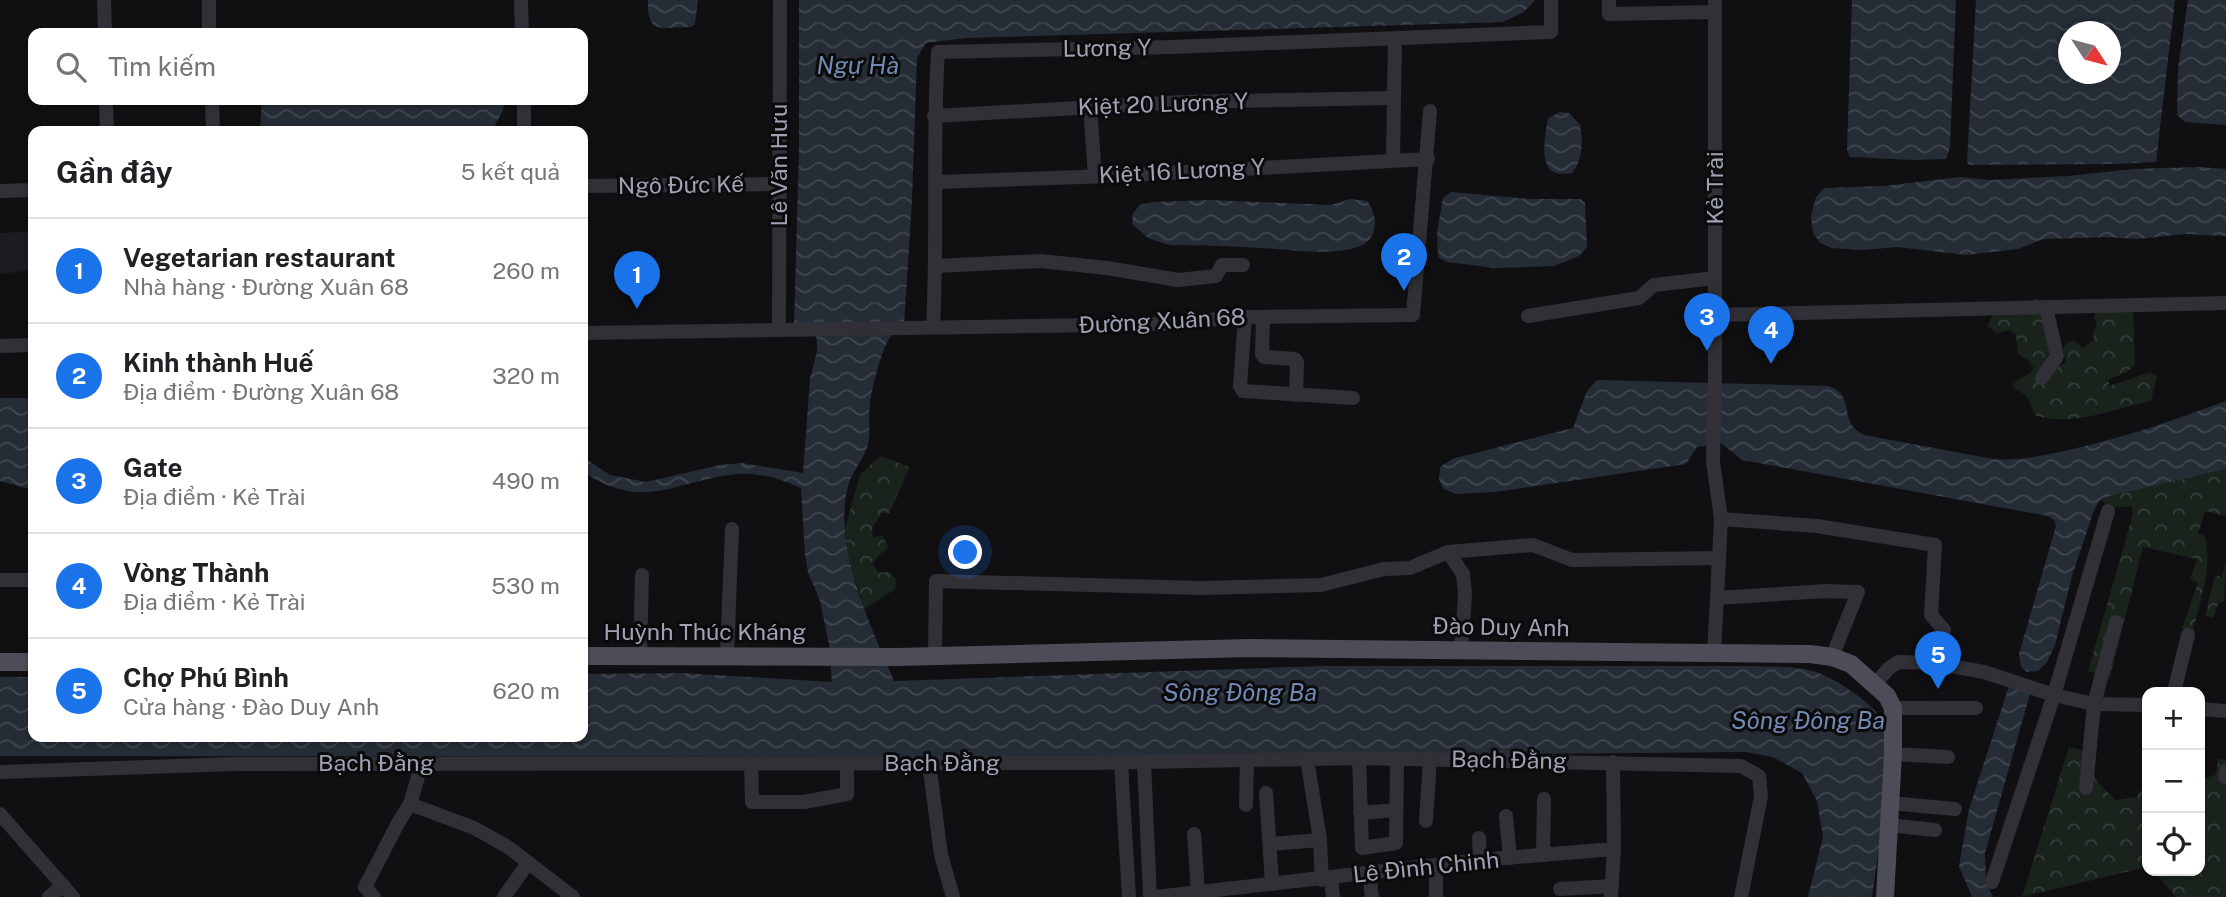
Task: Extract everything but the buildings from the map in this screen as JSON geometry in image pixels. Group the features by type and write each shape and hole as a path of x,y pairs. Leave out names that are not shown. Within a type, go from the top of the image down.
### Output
{"main road":[{"name":"Đào Duy Anh","path":"897,657 1249,648 1810,654 1832,657 1851,664 1887,696 1893,708"},
{"name":"Huỳnh Thúc Kháng","path":"588,656 897,657"},
{"path":"0,662 28,662"},
{"path":"1885,897 1893,708"}],"street":[{"path":"104,0 105,28"},
{"path":"209,0 209,28"},
{"path":"521,0 522,28"},
{"name":"Lê Văn Hưu","path":"780,0 779,184 786,330"},
{"name":"Lương Y","path":"933,327 937,266 934,116 938,52 1551,32 1551,0"},
{"path":"1609,0 1609,14 1715,6"},
{"name":"Kẻ Trài","path":"1715,6 1713,461 1721,519"},
{"path":"1393,159 1395,39"},
{"name":"Kiệt 20 Lương Y","path":"934,116 1183,102 1393,98"},
{"path":"106,105 107,126"},
{"path":"212,105 213,126"},
{"path":"524,105 524,126"},
{"path":"1090,107 1095,176"},
{"path":"1428,159 1430,111"},
{"name":"Kiệt 16 Lương Y","path":"936,182 1428,159"},
{"name":"Đường Xuân 68","path":"786,330 1160,324 1245,317 1413,315 1428,159"},
{"name":"Ngô Đức Kế","path":"588,186 779,184"},
{"path":"0,191 28,190"},
{"path":"937,266 1041,261 1107,268 1178,280 1216,276 1222,265 1243,265"},
{"path":"1528,316 1639,298 1654,285 1715,278"},
{"path":"1715,315 2226,303"},
{"path":"2042,378 2057,356 2046,307"},
{"path":"1768,314 1768,341"},
{"path":"1245,317 1240,387 1249,393 1353,398"},
{"path":"1263,317 1262,354 1264,357 1295,359 1296,395"},
{"path":"588,333 786,330"},
{"path":"0,346 28,345"},
{"path":"1992,882 2048,693 2108,511"},
{"path":"1714,654 1721,519 1817,526 1935,545 1931,615 1944,629 1935,663"},
{"path":"727,655 732,529"},
{"path":"935,656 936,582 1201,588 1321,585 1384,569 1410,568 1448,552 1533,545 1572,560 1719,558"},
{"path":"1448,552 1463,574 1465,595 1461,650"},
{"path":"639,656 642,575"},
{"path":"0,580 28,580"},
{"path":"1717,598 1826,591 1858,592 1832,657"},
{"path":"2086,788 2094,704 2116,622"},
{"path":"2175,687 2188,635"},
{"path":"1875,684 1888,668 1898,662 1935,663 1984,672 2048,693 2094,704 2142,705"},
{"path":"1893,708 1976,708"},
{"path":"2205,709 2226,711"},
{"path":"1893,754 1948,757"},
{"path":"1359,758 1362,848 1396,843 1397,759"},
{"name":"Bạch Đằng","path":"0,772 235,764 1144,762 1359,758 1741,766 1759,776 1761,796 1741,897"},
{"path":"1426,821 1430,758"},
{"path":"1307,759 1327,879 1333,897"},
{"path":"1246,805 1247,760"},
{"path":"1121,762 1129,897"},
{"name":"Lê Đình Chinh","path":"1144,762 1152,897 1235,893 1272,883 1369,874 1443,861 1614,849"},
{"path":"1560,889 1611,891 1614,849 1613,762"},
{"path":"374,897 366,887 398,822 410,804 422,763"},
{"path":"751,763 752,802 804,802 847,794 847,763"},
{"path":"929,763 941,855 953,897"},
{"path":"2225,777 2226,771"},
{"path":"1266,793 1272,883"},
{"path":"1543,855 1544,799"},
{"path":"1890,803 1955,809"},
{"path":"410,804 474,828 508,847 573,897"},
{"path":"1360,813 1396,810"},
{"path":"0,814 73,897"},
{"path":"1506,816 1510,858"},
{"path":"1888,825 1935,830"},
{"path":"1192,894 1194,834"},
{"path":"1479,838 1480,860"},
{"path":"1270,844 1320,840"},
{"path":"1436,897 1443,861"},
{"path":"504,897 528,863"},
{"path":"1369,874 1372,897"},
{"path":"49,897 63,886"}],"shaded area":[{"path":"28,231 28,271 0,274 0,233"}],"green space":[{"path":"2035,298 2041,301 2050,299 2050,351 2043,367 2049,370 2066,363 2063,348 2067,343 2074,340 2082,348 2094,340 2093,332 2097,325 2094,317 2098,308 2133,305 2135,365 2125,373 2109,379 2109,386 2150,372 2157,377 2151,401 2077,418 2035,415 2027,396 2012,386 2034,368 2018,354 2016,335 2010,330 1997,333 1987,326 1994,313 2025,308"},
{"path":"880,456 910,467 889,513 882,513 872,528 873,537 883,536 888,547 873,564 879,573 889,572 896,579 895,589 864,609 847,552 845,528 860,475"},
{"path":"2226,469 2226,516 2205,511 2198,534 2205,536 2207,560 2205,583 2193,631 2182,629 2198,582 2190,580 2197,559 2143,547 2110,677 2088,671 2133,514 2131,506 2110,508 2101,500"},
{"path":"2226,561 2224,601 2218,604 2213,618 2205,616 2215,575 2222,577"},
{"path":"2069,747 2091,752 2095,779 2115,800 2136,797 2142,789 2142,868 2022,897"},
{"path":"2219,759 2226,760 2226,897 2176,897 2157,876 2205,876 2205,778 2215,775"}],"water":[{"path":"648,0 698,0 695,24 691,27 658,27 650,19"},
{"name":"Sông Đông Ba","path":"799,0 1535,0 1524,12 1503,22 966,38 926,43 917,58 904,324 890,337 880,361 869,413 868,445 848,486 844,510 849,560 865,611 894,681 1322,666 1742,666 1787,667 1812,671 1830,678 1870,706 1882,720 1886,734 1886,779 1872,897 1808,897 1823,837 1817,801 1802,773 1773,757 1745,752 1203,757 0,756 0,677 28,677 28,742 588,742 588,674 682,673 832,682 829,644 820,601 808,572 805,554 801,488 771,477 738,474 660,491 642,492 605,484 588,475 588,460 610,475 646,482 720,465 742,463 803,473 810,379 817,339 812,332 794,324 799,148"},
{"path":"1852,0 1956,0 1950,147 1946,159 1850,157 1847,150"},
{"path":"1976,0 2175,0 2156,162 1969,165 1967,162"},
{"path":"2188,0 2226,0 2226,125 2185,122 2177,115 2178,69"},
{"path":"262,105 504,105 495,126 260,126"},
{"path":"1560,112 1569,113 1580,125 1581,150 1572,173 1555,172 1550,169 1545,159 1548,118"},
{"path":"2199,167 2226,169 2226,236 2186,234 2137,239 2044,239 2018,249 1966,255 1897,247 1863,250 1832,248 1820,243 1813,233 1811,216 1816,197 1824,188 1884,186 1960,177 1990,180"},
{"path":"1451,192 1529,199 1580,199 1585,203 1587,247 1579,256 1554,266 1495,268 1447,262 1438,257 1437,232 1443,198"},
{"path":"1351,199 1367,201 1375,219 1375,226 1371,238 1360,246 1337,251 1169,245 1148,238 1132,224 1133,213 1140,205 1154,202 1209,200 1331,205"},
{"path":"1597,380 1829,386 1843,397 1851,423 1864,435 1993,459 2033,457 2093,444 2150,428 2226,401 2226,469 2100,500 2094,510 2072,576 2055,645 2047,662 2038,671 2027,672 2021,667 2019,654 2056,526 2054,520 2048,516 1742,460 1721,443 1697,447 1686,464 1495,492 1456,494 1444,489 1439,480 1440,467 1452,459 1573,428 1587,391"},
{"path":"0,398 28,398 28,489 0,481"},
{"path":"2009,686 2030,694 1985,853 1986,881 1993,897 1972,897 1959,866 1969,809"}],"place":[{"name":"Kinh thành Huế","path":"1404,291"},
{"name":"Vegetarian restaurant","path":"637,309"},
{"name":"Gate","path":"1707,351"},
{"name":"Vòng Thành","path":"1771,364"},
{"name":"Chợ Phú Bình","path":"1938,689"}],"water label":[{"name":"Ngự Hà","path":"858,66"}]}
